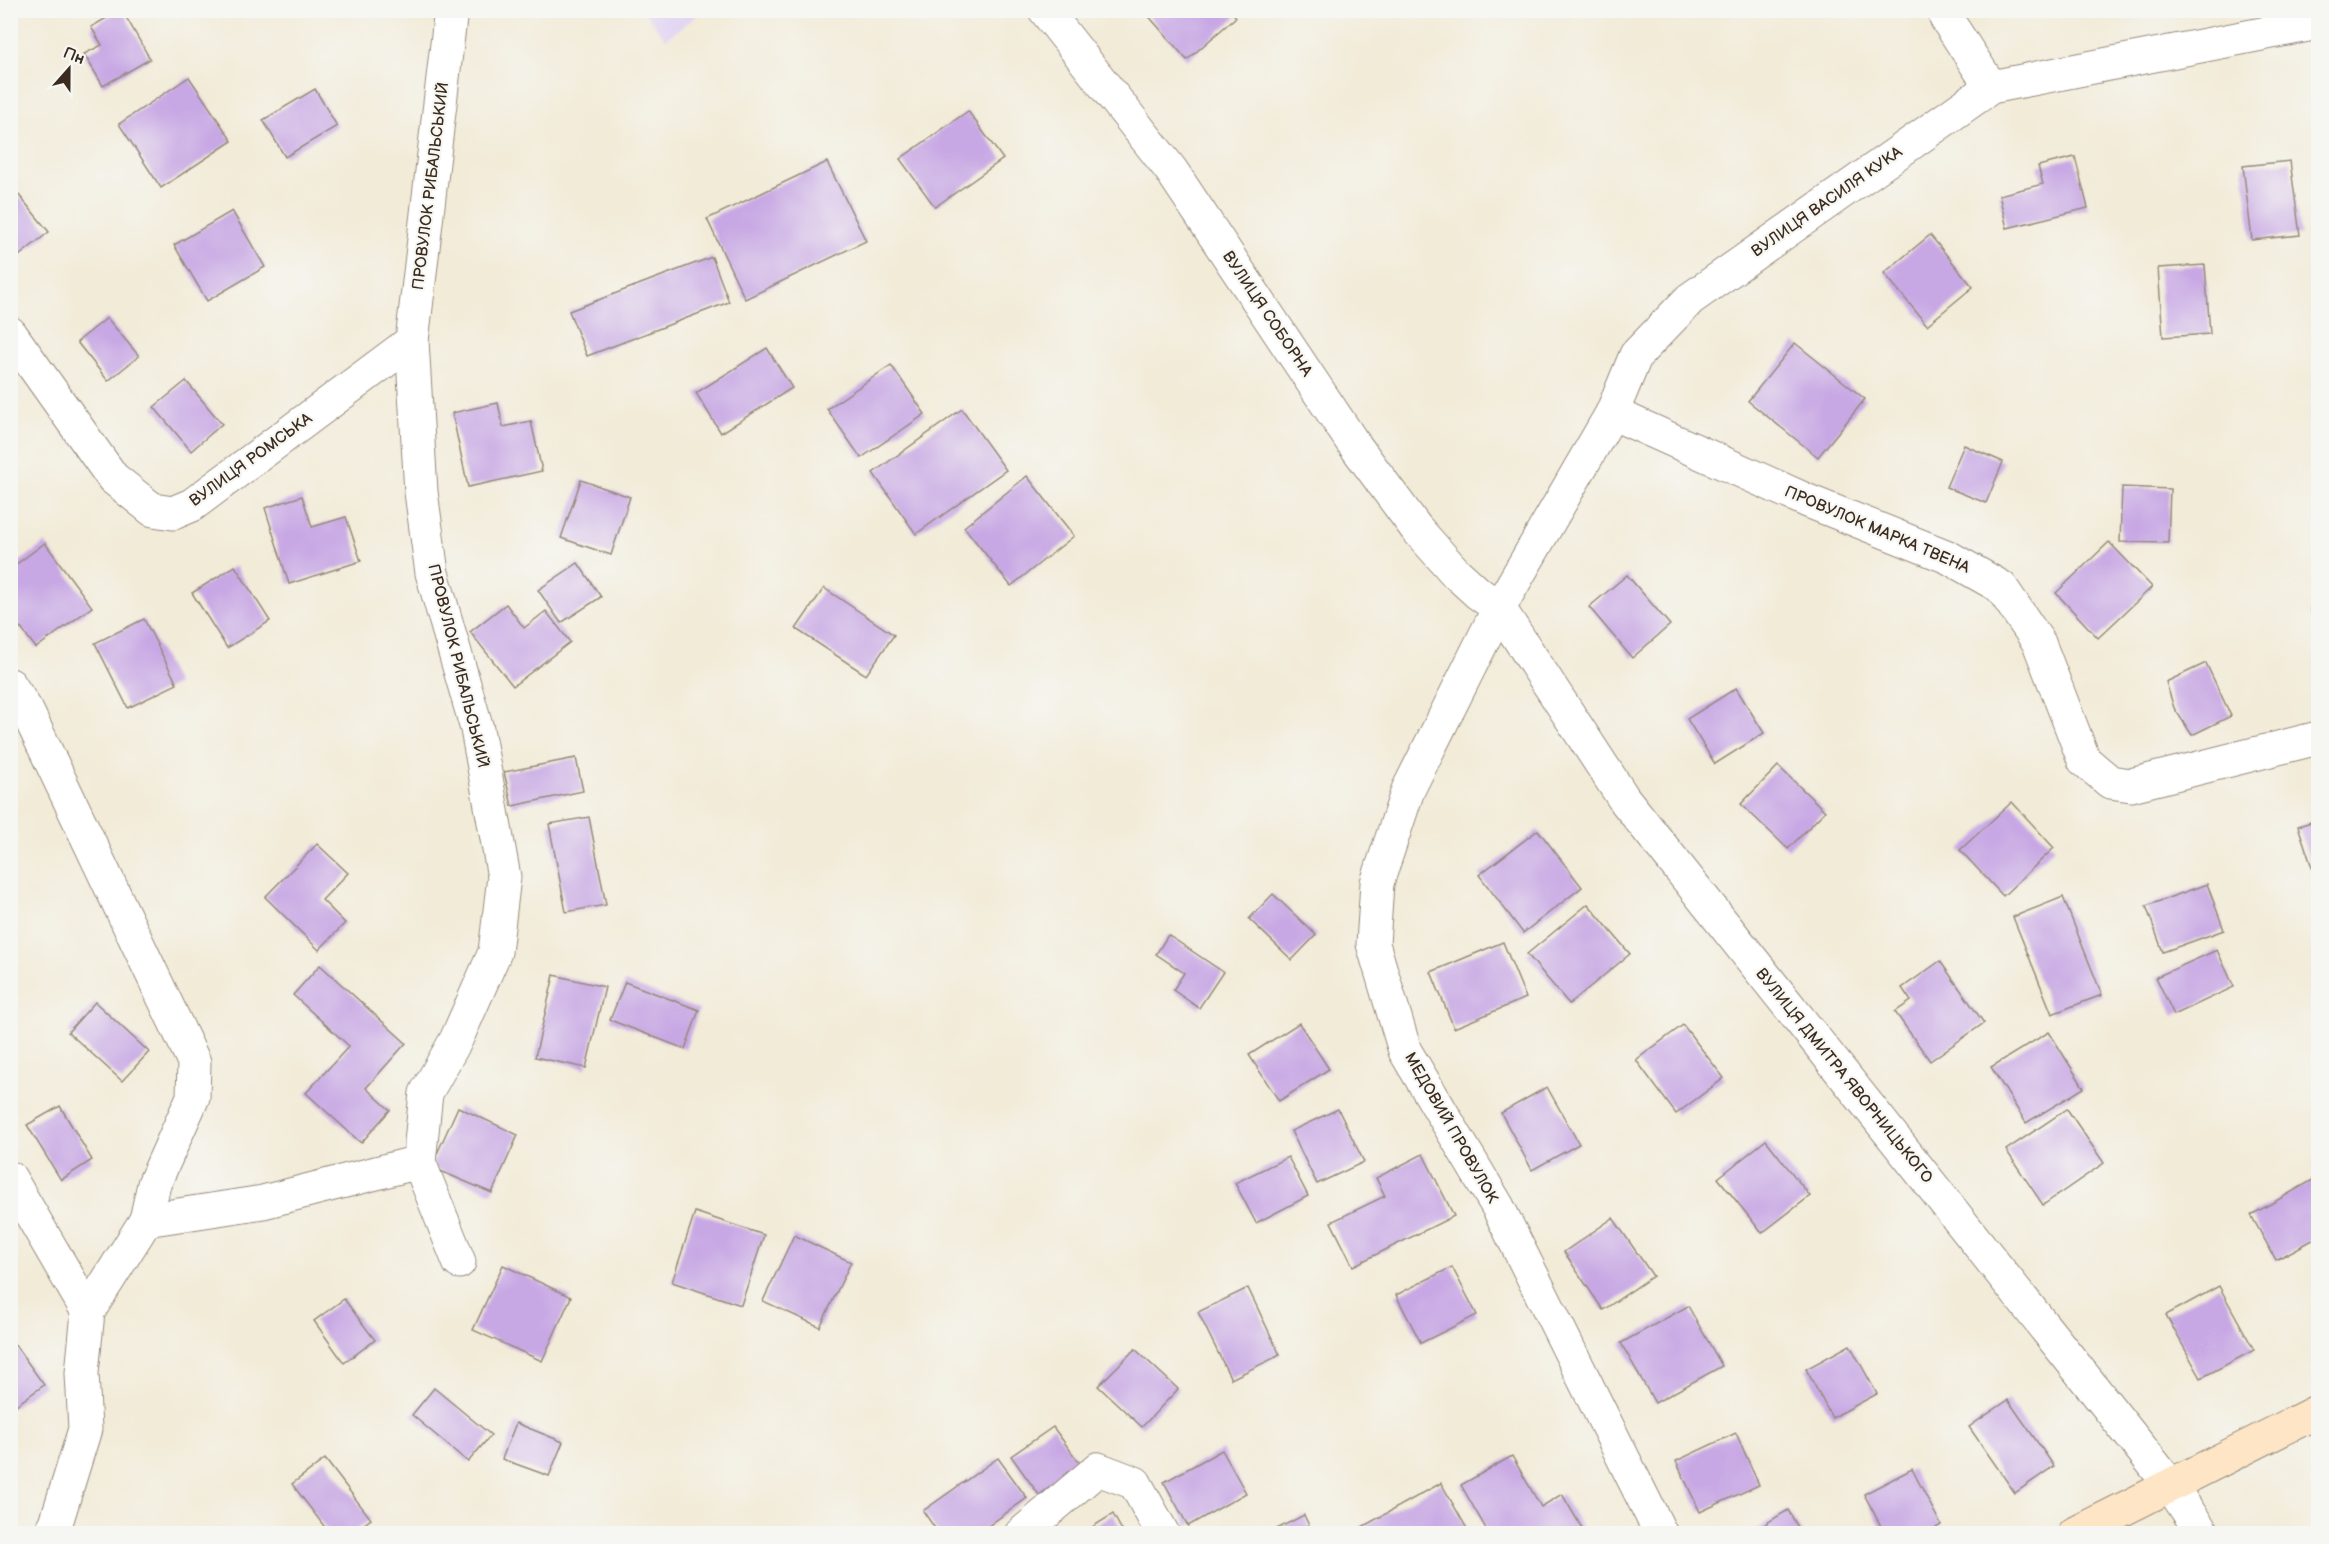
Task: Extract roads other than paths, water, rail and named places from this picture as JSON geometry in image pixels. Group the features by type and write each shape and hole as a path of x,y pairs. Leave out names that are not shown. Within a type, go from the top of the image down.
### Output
{"street":[{"name":"ПРОВУЛОК РИБАЛЬСЬКИЙ","path":"451,10 412,341 421,492 432,573 477,729 504,877 495,952 456,1040 426,1093 419,1162 459,1262"},
{"name":"ВУЛИЦЯ СОБОРНА","path":"1045,10 1171,170 1351,440 1416,528 1455,572 1499,608"},
{"path":"1944,10 1946,18 1991,87"},
{"name":"ВУЛИЦЯ ВАСИЛЯ КУКА","path":"1499,608 1612,413 1636,355 1690,299 1991,87 2319,23"},
{"name":"ВУЛИЦЯ РОМСЬКА","path":"10,333 113,478 153,510 173,513 192,505 412,341"},
{"name":"ПРОВУЛОК МАРКА ТВЕНА","path":"1612,413 1808,501 1948,557 2001,587 2039,643 2084,760 2110,782 2132,785 2319,738"},
{"name":"ВУЛИЦЯ ДМИТРА ЯВОРНИЦЬКОГО","path":"1499,608 1624,799 2171,1486 2203,1533"},
{"name":"МЕДОВИЙ ПРОВУЛОК","path":"1499,608 1408,790 1377,884 1372,944 1405,1051 1498,1207 1661,1533"},
{"path":"10,685 27,711 194,1062 193,1097 154,1184 146,1220 88,1312 82,1373 85,1429 56,1523 50,1533"},
{"path":"146,1220 263,1202 419,1162"},
{"path":"10,1178 88,1312"},
{"path":"2074,1533 2319,1410"},
{"path":"1021,1533 1098,1469 1135,1484 1163,1533"}]}
